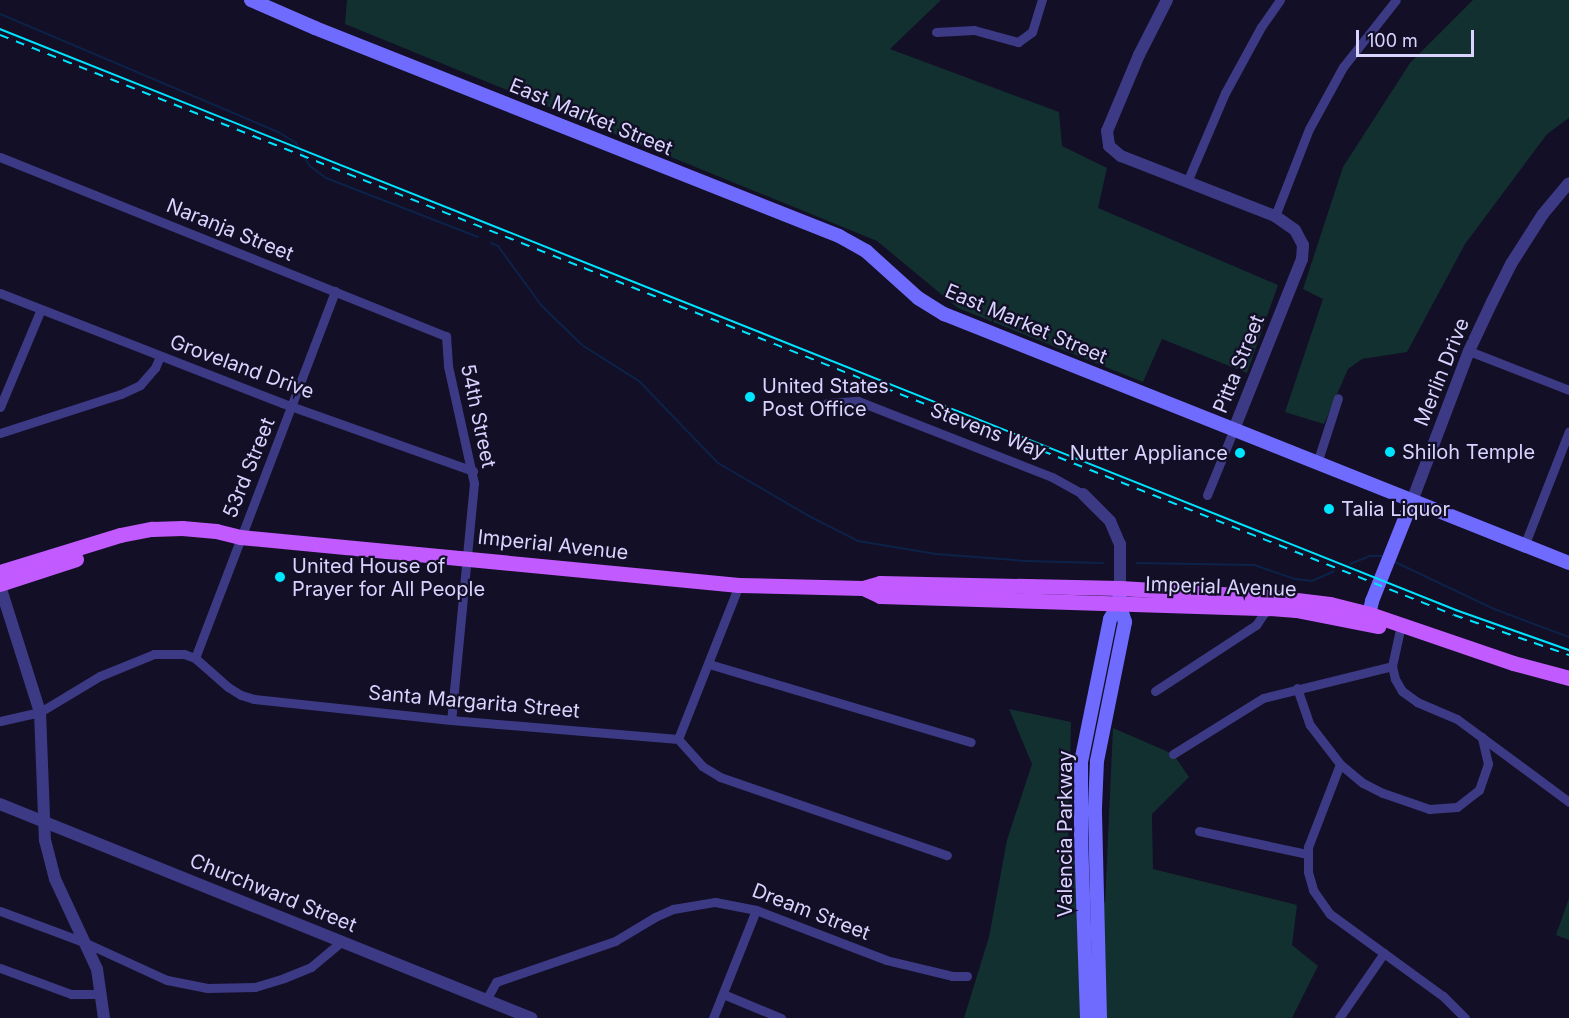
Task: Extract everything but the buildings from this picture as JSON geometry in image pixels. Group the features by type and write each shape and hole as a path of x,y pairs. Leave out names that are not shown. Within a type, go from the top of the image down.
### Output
{"main road":[{"name":"East Market Street","path":"251,0 366,49 839,236 866,251 918,298 945,314 1569,563"},
{"name":"Merlin Drive","path":"1368,619 1372,601 1412,501"},
{"name":"Imperial Avenue","path":"0,572 120,535 152,529 216,531 240,537 739,585 863,588 880,583 1120,588 1270,602"},
{"name":"Imperial Avenue","path":"0,585 136,539 162,536 215,539 240,537"},
{"name":"Imperial Avenue","path":"863,588 880,596 1119,604 1270,602 1330,604 1368,619 1569,678"},
{"name":"Stevens Way","path":"1119,604 1120,588"},
{"name":"Valencia Parkway","path":"1087,1018 1081,762 1110,619 1119,604"},
{"name":"Valencia Parkway","path":"1100,1018 1096,760 1125,622 1119,604"},
{"name":"Imperial Avenue","path":"1400,628 1492,666 1569,687"}],"street":[{"path":"936,32 974,30 1018,42 1032,32 1042,0"},
{"path":"1167,0 1139,55 1107,131 1107,142 1110,149 1275,216 1309,129 1343,67 1395,0"},
{"path":"1187,182 1225,93 1261,27 1280,0"},
{"name":"Naranja Street","path":"0,157 446,336"},
{"name":"Merlin Drive","path":"1412,501 1469,351 1511,264 1543,214 1569,183"},
{"name":"Pitta Street","path":"1207,495 1302,259 1303,245 1295,230 1275,216"},
{"name":"53rd Street","path":"195,658 335,291"},
{"name":"Groveland Drive","path":"0,293 160,356 473,471"},
{"path":"0,407 41,309"},
{"name":"54th Street","path":"446,336 448,366 473,471 451,720"},
{"path":"1469,351 1569,390"},
{"path":"0,433 121,394 140,385 155,368 160,356"},
{"path":"1317,464 1338,398"},
{"name":"Stevens Way","path":"827,404 858,401 1053,477 1083,495 1110,521 1120,544 1120,588"},
{"path":"1524,546 1569,431"},
{"path":"0,585 40,712 44,754 40,781 46,823 45,840 55,879 97,969 104,1018"},
{"path":"739,585 678,739 702,766 720,777 946,855"},
{"path":"1155,691 1256,625 1270,602"},
{"path":"1400,628 1392,666 1398,686 1411,699 1456,719 1569,802"},
{"path":"0,722 40,712 100,676 154,654 174,653 195,658"},
{"name":"Santa Margarita Street","path":"195,658 228,687 241,695 254,699 451,720 678,739"},
{"path":"709,664 971,742"},
{"path":"1173,754 1263,698 1392,666"},
{"path":"1297,688 1310,725 1340,764 1363,783 1429,810 1450,809 1469,800 1486,778 1488,757 1482,737"},
{"path":"1340,764 1312,833 1307,854 1308,872 1313,890 1330,914 1443,996 1465,1018"},
{"name":"Churchward Street","path":"0,804 531,1018"},
{"path":"1199,831 1307,854"},
{"name":"Dream Street","path":"486,1000 495,982 615,941 673,909 715,902 756,910 886,960 952,976 967,976"},
{"path":"713,1018 756,910"},
{"path":"0,911 86,943 166,980 207,988 255,987 302,971 311,967 341,942"},
{"path":"1339,1018 1384,953"},
{"path":"0,968 71,994 100,994"},
{"path":"723,994 781,1018"}],"green space":[{"path":"347,0 941,0 890,49 1059,112 1062,146 1107,168 1098,208 1278,285 1247,373 1162,339 1143,382 958,308 877,241 345,24"},
{"path":"1473,0 1569,0 1569,118 1547,134 1465,244 1407,352 1362,359 1348,369 1324,424 1285,412 1323,299 1303,289 1343,167 1410,63"},
{"path":"1009,709 1071,722 1068,851 1105,903 1113,728 1173,754 1189,777 1152,814 1153,869 1297,905 1292,945 1318,966 1292,1018 964,1018 989,937 1007,840 1032,764"},
{"path":"1569,898 1569,940 1556,935"}],"waterway":[{"path":"0,14 278,132 296,143 310,166 326,178 478,237"},
{"path":"491,243 498,246 541,305 582,345 639,381 718,463 807,515 858,541 936,554 1026,561 1103,563"},
{"path":"1350,564 1370,556 1382,556"},
{"path":"1395,562 1494,609 1569,637"},
{"path":"1137,563 1254,565 1295,579 1312,581 1334,571"}],"tram line":[{"path":"0,29 1456,610 1569,650"}],"railway":[{"path":"0,35 1454,615 1569,655"}],"place":[{"name":"United States Post Office","path":"750,397"},
{"name":"Shiloh Temple","path":"1390,452"},
{"name":"Nutter Appliance","path":"1240,453"},
{"name":"Talia Liquor","path":"1329,509"},
{"name":"United House of Prayer for All People","path":"280,577"}]}
